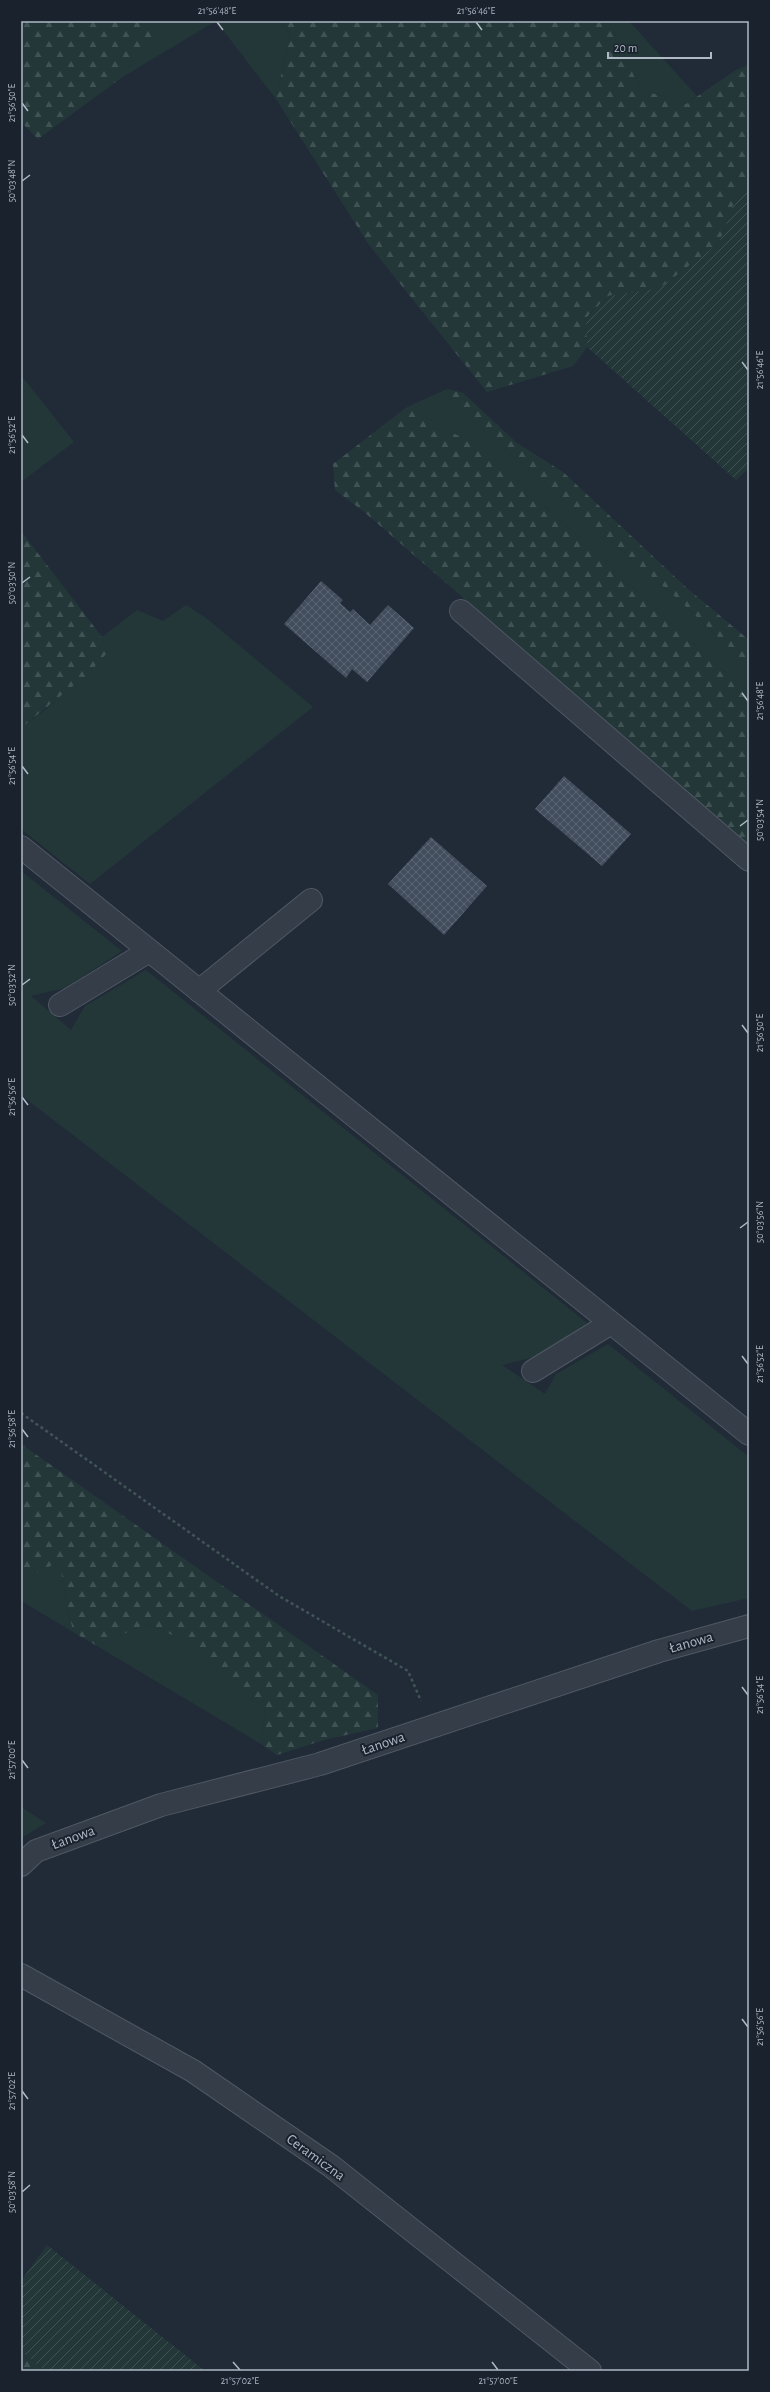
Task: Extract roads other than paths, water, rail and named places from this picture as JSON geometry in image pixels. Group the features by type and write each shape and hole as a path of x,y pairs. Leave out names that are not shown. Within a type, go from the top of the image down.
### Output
{"street":[{"path":"461,611 749,860"},
{"path":"21,847 749,1434"},
{"path":"199,991 311,900"},
{"path":"60,1005 149,951"},
{"path":"533,1372 611,1324"},
{"name":"Łanowa","path":"21,1865 36,1851 161,1804 320,1764 659,1651 749,1626"},
{"name":"Ceramiczna","path":"21,1975 193,2071 318,2157 590,2371"}]}
